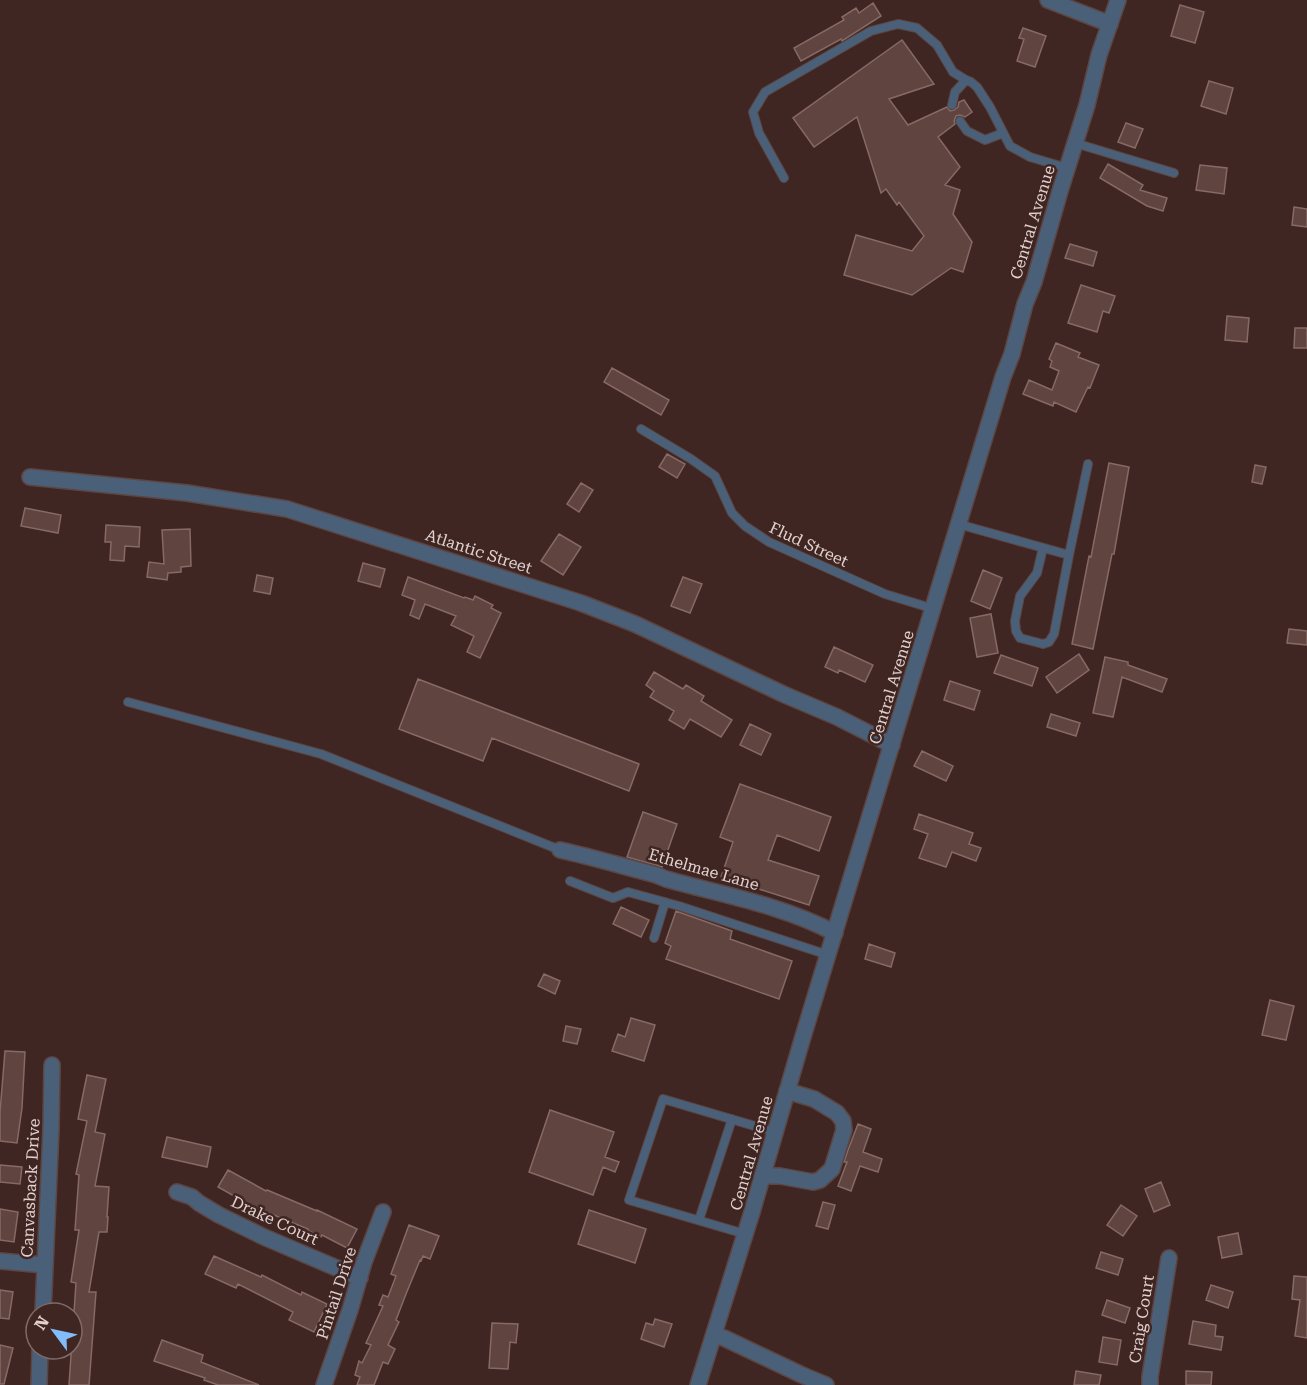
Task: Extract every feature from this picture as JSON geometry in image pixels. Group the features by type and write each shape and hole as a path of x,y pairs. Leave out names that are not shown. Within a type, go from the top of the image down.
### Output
{"street":[{"path":"1048,0 1110,24"},
{"name":"Central Avenue","path":"698,1385 1118,0"},
{"name":"Atlantic Street","path":"30,477 187,493 287,509 592,607 635,624 783,694 810,704 892,745"},
{"name":"Ethelmae Lane","path":"560,850 609,861 666,879 769,906 835,933"},
{"name":"Canvasback Drive","path":"44,1301 52,1065"},
{"path":"762,1176 780,1176 813,1182 820,1180 832,1168 844,1130 843,1121 837,1113 814,1099 787,1091"},
{"name":"Drake Court","path":"177,1192 192,1197 219,1215 264,1237 360,1278"},
{"name":"Pintail Drive","path":"324,1385 364,1262 383,1212"},
{"name":"Craig Court","path":"1150,1385 1169,1258"},
{"path":"0,1262 45,1265"},
{"path":"714,1335 826,1385"},
{"path":"39,1385 40,1361"}],"lane":[{"path":"784,178 759,133 753,112 765,92 871,31 898,24 917,28 937,45 953,72 971,81 977,87 1010,146 1030,157 1067,168"},
{"path":"952,105 956,92 966,80"},
{"path":"960,121 967,131 985,140 1003,133"},
{"path":"1075,143 1174,173"},
{"name":"Flud Street","path":"641,429 715,476 732,513 745,526 769,542 885,594 934,609"},
{"path":"1043,548 1036,573 1020,596 1015,621 1016,631 1020,638 1043,644 1049,642 1054,634 1088,464"},
{"path":"958,524 1069,555"},
{"path":"128,702 321,754 560,850"},
{"path":"570,881 613,898 628,892 664,902 828,955"},
{"path":"654,938 664,902"},
{"path":"745,1234 629,1200 663,1099 776,1132"},
{"path":"699,1221 732,1119"}],"building":[{"path":"873,3 881,16 842,41 841,39 801,61 794,48 844,20 842,17 856,8 859,13"},
{"path":"1180,5 1204,12 1195,43 1171,36"},
{"path":"1023,28 1046,36 1035,67 1017,61 1024,39 1019,38"},
{"path":"902,40 934,84 889,99 908,125 947,107 950,111 954,110 958,107 959,102 964,100 972,112 965,117 956,116 955,124 938,137 960,167 945,185 960,190 953,214 972,242 963,272 951,268 912,295 844,275 856,235 912,251 924,236 899,202 897,205 886,189 881,193 857,117 814,147 793,118"},
{"path":"1209,81 1233,88 1226,114 1201,106"},
{"path":"1126,123 1143,129 1135,148 1118,142"},
{"path":"1108,164 1143,185 1140,190 1167,198 1163,211 1147,206 1100,178"},
{"path":"1200,165 1227,168 1224,194 1196,190"},
{"path":"1294,207 1307,209 1307,227 1292,225"},
{"path":"1070,244 1097,252 1093,266 1065,258"},
{"path":"1081,285 1115,296 1109,313 1103,311 1097,332 1068,323"},
{"path":"1227,316 1249,318 1247,342 1225,340"},
{"path":"1295,328 1307,328 1307,348 1294,348"},
{"path":"1056,343 1080,353 1078,357 1099,365 1090,388 1088,387 1076,412 1054,402 1053,406 1023,394 1029,380 1052,390 1059,371 1050,367 1052,361 1049,359"},
{"path":"612,368 669,400 661,415 604,382"},
{"path":"667,454 685,464 677,478 659,467"},
{"path":"1109,463 1129,467 1114,554 1112,554 1093,649 1072,644"},
{"path":"1255,465 1266,467 1262,484 1252,482"},
{"path":"581,483 593,490 579,512 567,504"},
{"path":"25,508 61,515 58,533 21,526"},
{"path":"106,525 140,527 139,547 125,546 124,561 110,560 111,542 105,542"},
{"path":"190,529 191,566 181,567 181,572 168,573 167,580 147,577 149,562 164,564 162,530"},
{"path":"559,534 581,547 563,575 541,561"},
{"path":"363,563 385,569 380,587 358,581"},
{"path":"983,570 1002,578 990,609 971,601"},
{"path":"257,575 273,578 270,594 254,591"},
{"path":"408,577 464,598 473,600 475,596 493,605 491,608 501,613 480,658 467,652 474,636 451,625 456,616 425,604 419,619 410,615 415,600 402,595"},
{"path":"683,577 702,584 690,613 671,606"},
{"path":"991,614 998,653 977,657 970,618"},
{"path":"1289,629 1307,631 1307,645 1287,643"},
{"path":"834,647 873,665 865,682 839,670 838,673 825,667"},
{"path":"1079,654 1089,670 1057,693 1046,677"},
{"path":"1001,655 1038,668 1032,686 994,673"},
{"path":"1105,657 1128,662 1128,665 1167,679 1162,692 1122,677 1113,717 1093,713"},
{"path":"654,672 683,689 686,685 704,696 701,701 732,720 721,737 690,719 684,729 669,720 674,711 650,697 654,691 646,685"},
{"path":"418,679 639,764 629,791 492,738 483,761 399,729"},
{"path":"950,681 980,691 974,710 944,700"},
{"path":"1051,714 1080,723 1076,736 1047,727"},
{"path":"750,724 771,734 761,755 740,745"},
{"path":"922,751 953,766 946,781 914,766"},
{"path":"740,784 831,817 819,851 777,835 768,860 819,876 809,905 721,877 733,842 720,837"},
{"path":"643,812 677,824 662,867 627,857"},
{"path":"919,814 973,833 969,844 981,848 976,861 952,852 946,867 919,858 928,834 914,829"},
{"path":"621,907 649,920 641,937 613,924"},
{"path":"676,911 732,931 730,939 792,961 779,999 666,959 671,946 665,943"},
{"path":"869,944 895,953 891,967 865,959"},
{"path":"544,974 560,981 555,994 538,986"},
{"path":"1270,1000 1294,1006 1286,1040 1262,1035"},
{"path":"631,1018 655,1025 644,1061 612,1051 618,1034 625,1037"},
{"path":"566,1026 581,1029 577,1044 563,1041"},
{"path":"5,1051 25,1052 22,1108 17,1143 0,1141"},
{"path":"87,1075 106,1079 95,1132 105,1134 95,1186 109,1187 108,1217 107,1232 99,1232 89,1292 96,1292 89,1385 69,1385 71,1361 84,1361 84,1301 75,1301 76,1283 71,1282 79,1230 75,1230 79,1175 76,1174 87,1121 78,1119"},
{"path":"550,1110 614,1132 605,1157 619,1162 615,1172 603,1167 593,1195 529,1172"},
{"path":"858,1124 871,1129 863,1152 882,1159 878,1172 860,1166 851,1191 838,1186"},
{"path":"167,1137 211,1147 207,1167 162,1157"},
{"path":"0,1165 22,1167 20,1184 0,1182"},
{"path":"228,1170 266,1191 317,1210 357,1229 347,1248 252,1206 218,1187"},
{"path":"1161,1182 1170,1205 1154,1212 1145,1189"},
{"path":"823,1202 835,1205 828,1229 816,1226"},
{"path":"1121,1205 1137,1216 1123,1236 1107,1225"},
{"path":"0,1209 18,1212 14,1242 0,1240"},
{"path":"589,1210 646,1229 635,1263 578,1244"},
{"path":"409,1225 439,1236 430,1259 423,1256 420,1260 406,1294 396,1320 399,1322 388,1345 395,1349 388,1364 383,1362 374,1385 357,1385 360,1377 355,1375 359,1361 362,1363 371,1345 366,1343 383,1306 379,1305 383,1295 388,1297 396,1276 391,1274"},
{"path":"1238,1233 1242,1254 1222,1258 1218,1237"},
{"path":"1101,1252 1123,1259 1118,1275 1096,1268"},
{"path":"214,1256 261,1277 262,1275 301,1295 302,1292 327,1304 314,1332 289,1320 293,1312 238,1284 236,1288 205,1274"},
{"path":"1294,1276 1307,1277 1307,1338 1295,1336 1300,1300 1292,1299"},
{"path":"1211,1285 1233,1292 1228,1308 1206,1300"},
{"path":"0,1290 13,1292 9,1319 0,1318"},
{"path":"1107,1300 1130,1308 1125,1323 1102,1315"},
{"path":"655,1319 672,1324 664,1347 641,1339 646,1323 653,1325"},
{"path":"1193,1321 1216,1325 1215,1336 1223,1337 1221,1350 1189,1344"},
{"path":"492,1323 518,1324 516,1343 510,1342 508,1369 489,1368"},
{"path":"1103,1337 1121,1340 1117,1365 1099,1362"},
{"path":"162,1340 203,1355 201,1362 259,1385 218,1385 204,1380 205,1378 154,1361"},
{"path":"0,1345 13,1348 4,1384 0,1384"},
{"path":"1076,1371 1101,1375 1099,1385 1074,1385"},
{"path":"1186,1371 1212,1372 1211,1385 1186,1385"}]}
